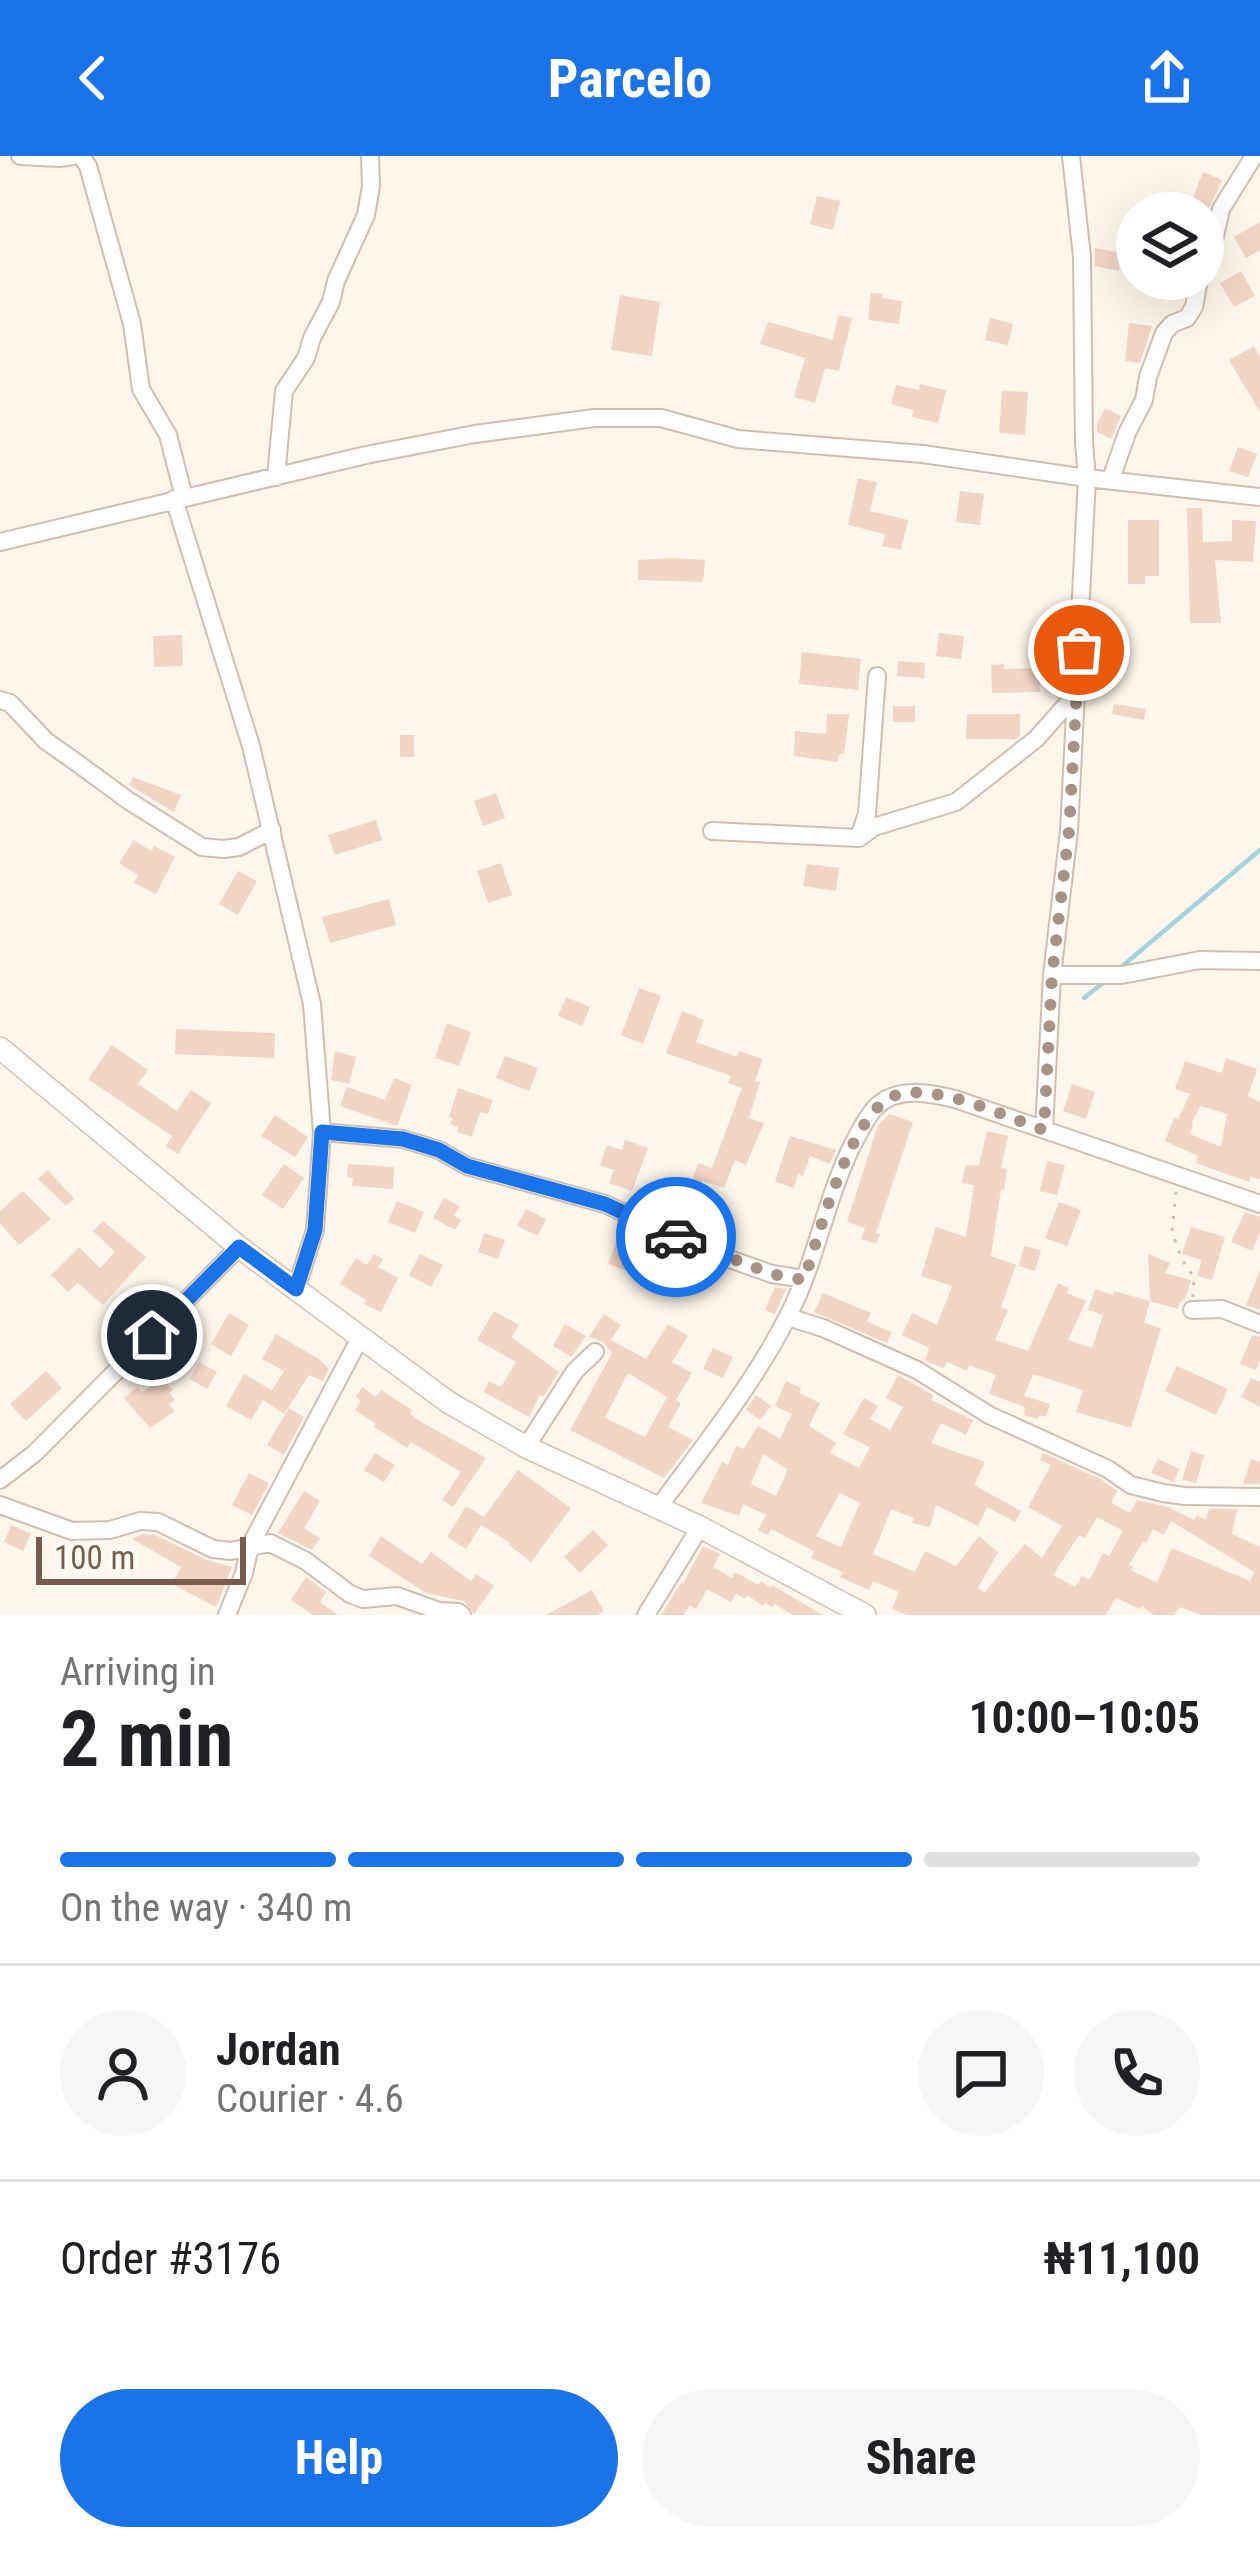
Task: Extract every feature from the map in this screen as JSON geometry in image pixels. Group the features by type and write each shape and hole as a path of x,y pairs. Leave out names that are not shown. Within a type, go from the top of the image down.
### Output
{"main road":[{"path":"0,1048 239,1247 448,1402 526,1447 700,1527 852,1612"}],"street":[{"path":"20,156 77,156 88,166 132,324 141,389 167,434 179,498 279,856 312,1004 322,1132 315,1230 296,1289"},
{"path":"276,477 284,391 306,358 366,215 370,156"},
{"path":"1044,1130 1052,975 1069,831 1087,478 1082,257 1070,156"},
{"path":"1224,204 1254,156"},
{"path":"1111,479 1144,400 1164,333 1187,318 1195,300"},
{"path":"0,542 366,455 594,418 661,418 738,439 923,454 1260,497"},
{"path":"859,838 867,814 877,676"},
{"path":"712,831 859,838 874,827 956,802 1036,739 1077,693"},
{"path":"0,700 10,703 59,751 202,847 239,847 279,856"},
{"path":"239,847 272,830"},
{"path":"1052,975 1122,975 1200,960 1260,961"},
{"path":"658,1508 741,1396 788,1317 843,1163 873,1109 883,1101 897,1094 955,1099 1260,1204"},
{"path":"322,1132 403,1139 439,1150 467,1166 605,1204 701,1249 804,1280"},
{"path":"0,1480 34,1453 239,1247"},
{"path":"1192,1310 1222,1309 1260,1324"},
{"path":"788,1317 917,1370 989,1415 1108,1468 1131,1485 1163,1493 1260,1497"},
{"path":"227,1615 250,1546 360,1338"},
{"path":"526,1447 575,1371 595,1352"},
{"path":"0,1505 72,1531 158,1522 214,1549 231,1551 270,1543 306,1561 350,1594 364,1599 397,1596 462,1615"},
{"path":"269,1511 270,1543"},
{"path":"646,1615 700,1527"},
{"path":"382,1615 397,1596"}],"path":[{"path":"1178,1177 1172,1232 1182,1261 1194,1277 1192,1310"}],"building":[{"path":"1203,172 1222,180 1217,192 1195,192"},
{"path":"817,196 840,201 833,230 810,224"},
{"path":"1260,222 1260,250 1246,258 1234,237"},
{"path":"1095,248 1116,252 1116,270 1095,266"},
{"path":"1241,271 1255,296 1234,307 1224,281"},
{"path":"871,293 902,301 899,324 868,320"},
{"path":"620,295 660,302 652,356 611,350"},
{"path":"838,315 852,318 839,371 825,368 815,403 794,397 805,358 760,344 768,322 833,340"},
{"path":"990,318 1013,324 1008,345 985,340"},
{"path":"1129,323 1152,326 1140,363 1125,361"},
{"path":"1254,346 1260,357 1260,412 1229,360"},
{"path":"920,384 946,390 938,423 912,417 914,410 891,404 896,385 919,390"},
{"path":"1002,391 1028,392 1025,435 999,433"},
{"path":"1105,408 1121,416 1111,439 1097,432"},
{"path":"1238,447 1257,454 1248,477 1229,471"},
{"path":"858,478 877,482 870,511 908,520 901,550 882,546 885,534 848,525"},
{"path":"960,491 984,494 980,525 956,522"},
{"path":"1187,508 1202,508 1203,542 1232,541 1232,520 1256,521 1253,562 1215,560 1221,623 1190,623"},
{"path":"1128,520 1159,520 1159,576 1145,576 1145,584 1128,584"},
{"path":"638,560 705,560 703,582 638,580"},
{"path":"939,633 964,636 961,659 936,656"},
{"path":"182,635 183,666 154,667 153,636"},
{"path":"802,652 861,659 858,690 799,684"},
{"path":"898,661 925,663 924,678 897,676"},
{"path":"1004,664 1004,669 1039,668 1040,692 992,693 991,665"},
{"path":"1114,704 1146,709 1144,720 1112,714"},
{"path":"893,706 915,706 915,722 893,722"},
{"path":"827,714 849,714 844,754 839,754 838,762 794,756 795,731 826,734"},
{"path":"967,714 1020,714 1020,736 966,739"},
{"path":"400,735 414,735 414,757 400,757"},
{"path":"133,777 181,795 174,812 129,785"},
{"path":"496,793 505,818 483,826 474,801"},
{"path":"376,820 382,840 335,855 328,835"},
{"path":"134,840 151,851 154,846 175,857 156,894 134,883 138,875 119,863"},
{"path":"501,863 512,895 488,903 477,871"},
{"path":"807,864 839,868 836,891 803,886"},
{"path":"238,871 257,881 238,915 219,904"},
{"path":"389,899 396,925 330,943 322,917"},
{"path":"639,988 661,996 643,1044 621,1035"},
{"path":"566,997 590,1007 582,1026 558,1016"},
{"path":"682,1011 704,1020 696,1042 737,1057 739,1051 763,1059 749,1118 764,1123 746,1165 735,1160 724,1188 703,1181 693,1205 685,1202 698,1163 712,1168 742,1088 728,1083 731,1076 666,1053"},
{"path":"447,1023 471,1032 459,1066 435,1058"},
{"path":"176,1029 275,1033 274,1058 175,1054"},
{"path":"112,1045 148,1070 138,1084 177,1111 191,1090 211,1103 178,1154 166,1146 172,1136 88,1079"},
{"path":"335,1051 356,1057 349,1084 331,1080"},
{"path":"505,1056 538,1068 529,1091 496,1078"},
{"path":"1226,1058 1257,1069 1248,1096 1260,1102 1260,1179 1251,1177 1249,1182 1196,1163 1198,1156 1165,1141 1190,1094 1175,1089 1185,1061 1222,1073","holes":["1200,1106 1227,1114 1221,1147 1190,1134"]},
{"path":"394,1078 412,1085 397,1126 340,1106 347,1087 385,1100"},
{"path":"1072,1084 1095,1092 1086,1119 1063,1111"},
{"path":"458,1088 493,1100 488,1114 480,1112 472,1137 450,1124"},
{"path":"889,1114 913,1122 876,1244 861,1239 865,1228 847,1222 878,1125"},
{"path":"275,1115 308,1137 295,1157 261,1136"},
{"path":"987,1131 1008,1136 1001,1168 1007,1169 991,1256 1016,1265 1001,1307 1008,1310 995,1340 1028,1351 1058,1283 1086,1301 1068,1340 1092,1348 1103,1315 1088,1310 1095,1289 1150,1301 1144,1323 1161,1328 1131,1428 1076,1412 1083,1390 1033,1374 1024,1396 1050,1404 1046,1417 1024,1415 1025,1407 989,1394 996,1375 969,1365 967,1371 947,1362 944,1368 928,1362 929,1348 902,1335 912,1313 937,1325 952,1286 921,1276 936,1227 966,1237 974,1185 962,1183 965,1166 979,1165"},
{"path":"790,1136 836,1150 830,1164 810,1156 794,1188 775,1182"},
{"path":"625,1140 648,1148 632,1191 609,1183 614,1170 600,1165 607,1145 622,1150"},
{"path":"1047,1161 1065,1165 1057,1195 1040,1191"},
{"path":"284,1164 304,1178 283,1209 262,1195"},
{"path":"348,1164 394,1167 393,1189 352,1186"},
{"path":"48,1170 74,1199 66,1206 38,1179"},
{"path":"23,1191 51,1219 19,1245 0,1223 0,1211"},
{"path":"444,1198 460,1206 454,1216 461,1220 455,1230 433,1218"},
{"path":"397,1201 424,1212 415,1233 388,1222"},
{"path":"1059,1202 1081,1210 1067,1246 1045,1238"},
{"path":"526,1209 546,1219 538,1236 517,1226"},
{"path":"1245,1212 1260,1217 1260,1233 1252,1251 1231,1242"},
{"path":"103,1221 146,1257 103,1305 78,1283 68,1292 51,1275 79,1247 100,1268 115,1252 93,1231"},
{"path":"1191,1227 1225,1237 1212,1280 1197,1276 1202,1260 1182,1254"},
{"path":"484,1233 505,1240 498,1259 478,1252"},
{"path":"620,1233 642,1241 630,1272 608,1264"},
{"path":"1024,1246 1041,1250 1035,1271 1019,1266"},
{"path":"374,1254 383,1259 378,1267 398,1278 381,1312 340,1284 356,1258 367,1265"},
{"path":"420,1254 443,1265 431,1287 409,1275"},
{"path":"1148,1254 1170,1263 1165,1273 1191,1280 1178,1309 1150,1301"},
{"path":"1260,1270 1260,1310 1246,1305"},
{"path":"775,1287 786,1289 775,1314 765,1310"},
{"path":"823,1293 871,1313 867,1322 892,1332 887,1343 814,1312"},
{"path":"494,1311 519,1325 511,1337 559,1372 529,1417 484,1392 489,1381 501,1387 516,1362 477,1340"},
{"path":"229,1313 249,1325 231,1356 211,1344"},
{"path":"604,1314 621,1325 611,1340 646,1359 668,1324 688,1336 672,1362 692,1373 676,1400 681,1403 668,1427 693,1440 664,1478 570,1430 612,1353 603,1342 589,1337","holes":["628,1373 667,1397 645,1437 605,1418"]},
{"path":"565,1324 586,1336 571,1357 553,1346"},
{"path":"276,1334 329,1369 323,1381 309,1375 284,1414 263,1400 251,1420 226,1406 244,1374 272,1390 284,1371 262,1359"},
{"path":"1252,1335 1260,1337 1256,1370 1240,1364"},
{"path":"713,1348 733,1357 723,1378 703,1369"},
{"path":"199,1362 217,1372 207,1389 190,1379"},
{"path":"1177,1366 1228,1389 1216,1415 1165,1391"},
{"path":"46,1371 62,1388 26,1421 10,1404"},
{"path":"898,1375 933,1395 931,1400 973,1420 966,1435 941,1423 931,1443 985,1462 974,1485 1021,1511 1015,1522 987,1507 978,1526 936,1505 930,1527 912,1523 914,1518 891,1509 873,1554 915,1572 925,1551 956,1566 979,1536 998,1552 978,1588 984,1593 1025,1544 1042,1558 1062,1526 1028,1507 1051,1465 1040,1460 1043,1453 1102,1480 1117,1491 1111,1503 1130,1513 1137,1500 1168,1507 1194,1520 1197,1515 1206,1520 1209,1509 1237,1509 1232,1534 1260,1547 1260,1615 1201,1615 1180,1607 1174,1615 1154,1615 1116,1598 1106,1615 908,1615 892,1609 899,1592 873,1581 869,1590 811,1558 814,1551 771,1529 768,1535 758,1530 766,1515 743,1504 739,1516 701,1503 722,1462 728,1465 736,1446 744,1449 758,1426 780,1439 792,1414 775,1406 786,1381 820,1403 809,1426 836,1443 830,1453 859,1468 870,1447 843,1434 864,1398 878,1406 870,1419 890,1430 903,1407 886,1398","holes":["763,1454 788,1470 776,1496 751,1484","840,1493 860,1503 841,1547 816,1536","1097,1517 1123,1531 1109,1556 1103,1553 1090,1580 1082,1576 1075,1587 1053,1575 1079,1535 1085,1538","1171,1521 1254,1572 1250,1581 1172,1548 1157,1583 1131,1570 1129,1565 1153,1529 1164,1535"]},
{"path":"1251,1378 1260,1382 1260,1407 1241,1397"},
{"path":"162,1379 173,1390 169,1393 175,1400 169,1404 175,1411 150,1428 124,1398 137,1387 142,1392"},
{"path":"362,1387 376,1397 381,1390 423,1423 486,1458 453,1507 442,1500 461,1472 411,1442 407,1448 374,1427 355,1410"},
{"path":"756,1395 771,1406 760,1420 746,1410"},
{"path":"289,1408 304,1417 284,1455 267,1445"},
{"path":"1191,1451 1204,1455 1196,1483 1182,1480"},
{"path":"375,1453 395,1465 384,1482 364,1470"},
{"path":"1158,1459 1179,1469 1174,1482 1151,1473"},
{"path":"1251,1459 1260,1462 1260,1484 1243,1484"},
{"path":"518,1470 571,1508 531,1562 481,1525 466,1549 447,1537 466,1506 484,1517"},
{"path":"249,1473 269,1483 252,1515 232,1505"},
{"path":"304,1491 320,1501 304,1528 320,1538 312,1550 278,1533"},
{"path":"11,1525 31,1534 23,1551 4,1542"},
{"path":"593,1530 608,1545 580,1573 564,1557"},
{"path":"142,1534 232,1567 216,1607 172,1584 181,1567 132,1539"},
{"path":"381,1536 422,1564 431,1552 471,1581 476,1574 494,1586 474,1614 464,1601 426,1593 369,1556"},
{"path":"703,1546 720,1554 713,1567 732,1578 735,1572 758,1585 761,1581 772,1585 823,1615 793,1615 775,1604 763,1606 747,1595 745,1599 736,1594 731,1602 707,1589 696,1609 690,1605 684,1615 661,1615"},
{"path":"306,1577 326,1592 320,1602 338,1615 313,1615 291,1600"},
{"path":"592,1590 604,1611 597,1615 546,1615"}],"waterway":[{"path":"1120,968 1260,850"},
{"path":"1084,998 1103,983"}],"way so far":[{"path":"676,1237 772,1274 804,1280 843,1163 873,1109 883,1101 897,1094 930,1094 1044,1130 1079,650"}],"route":[{"path":"152,1335 239,1247 296,1289 315,1230 322,1132 403,1139 439,1150 467,1166 605,1204 676,1237"}]}
